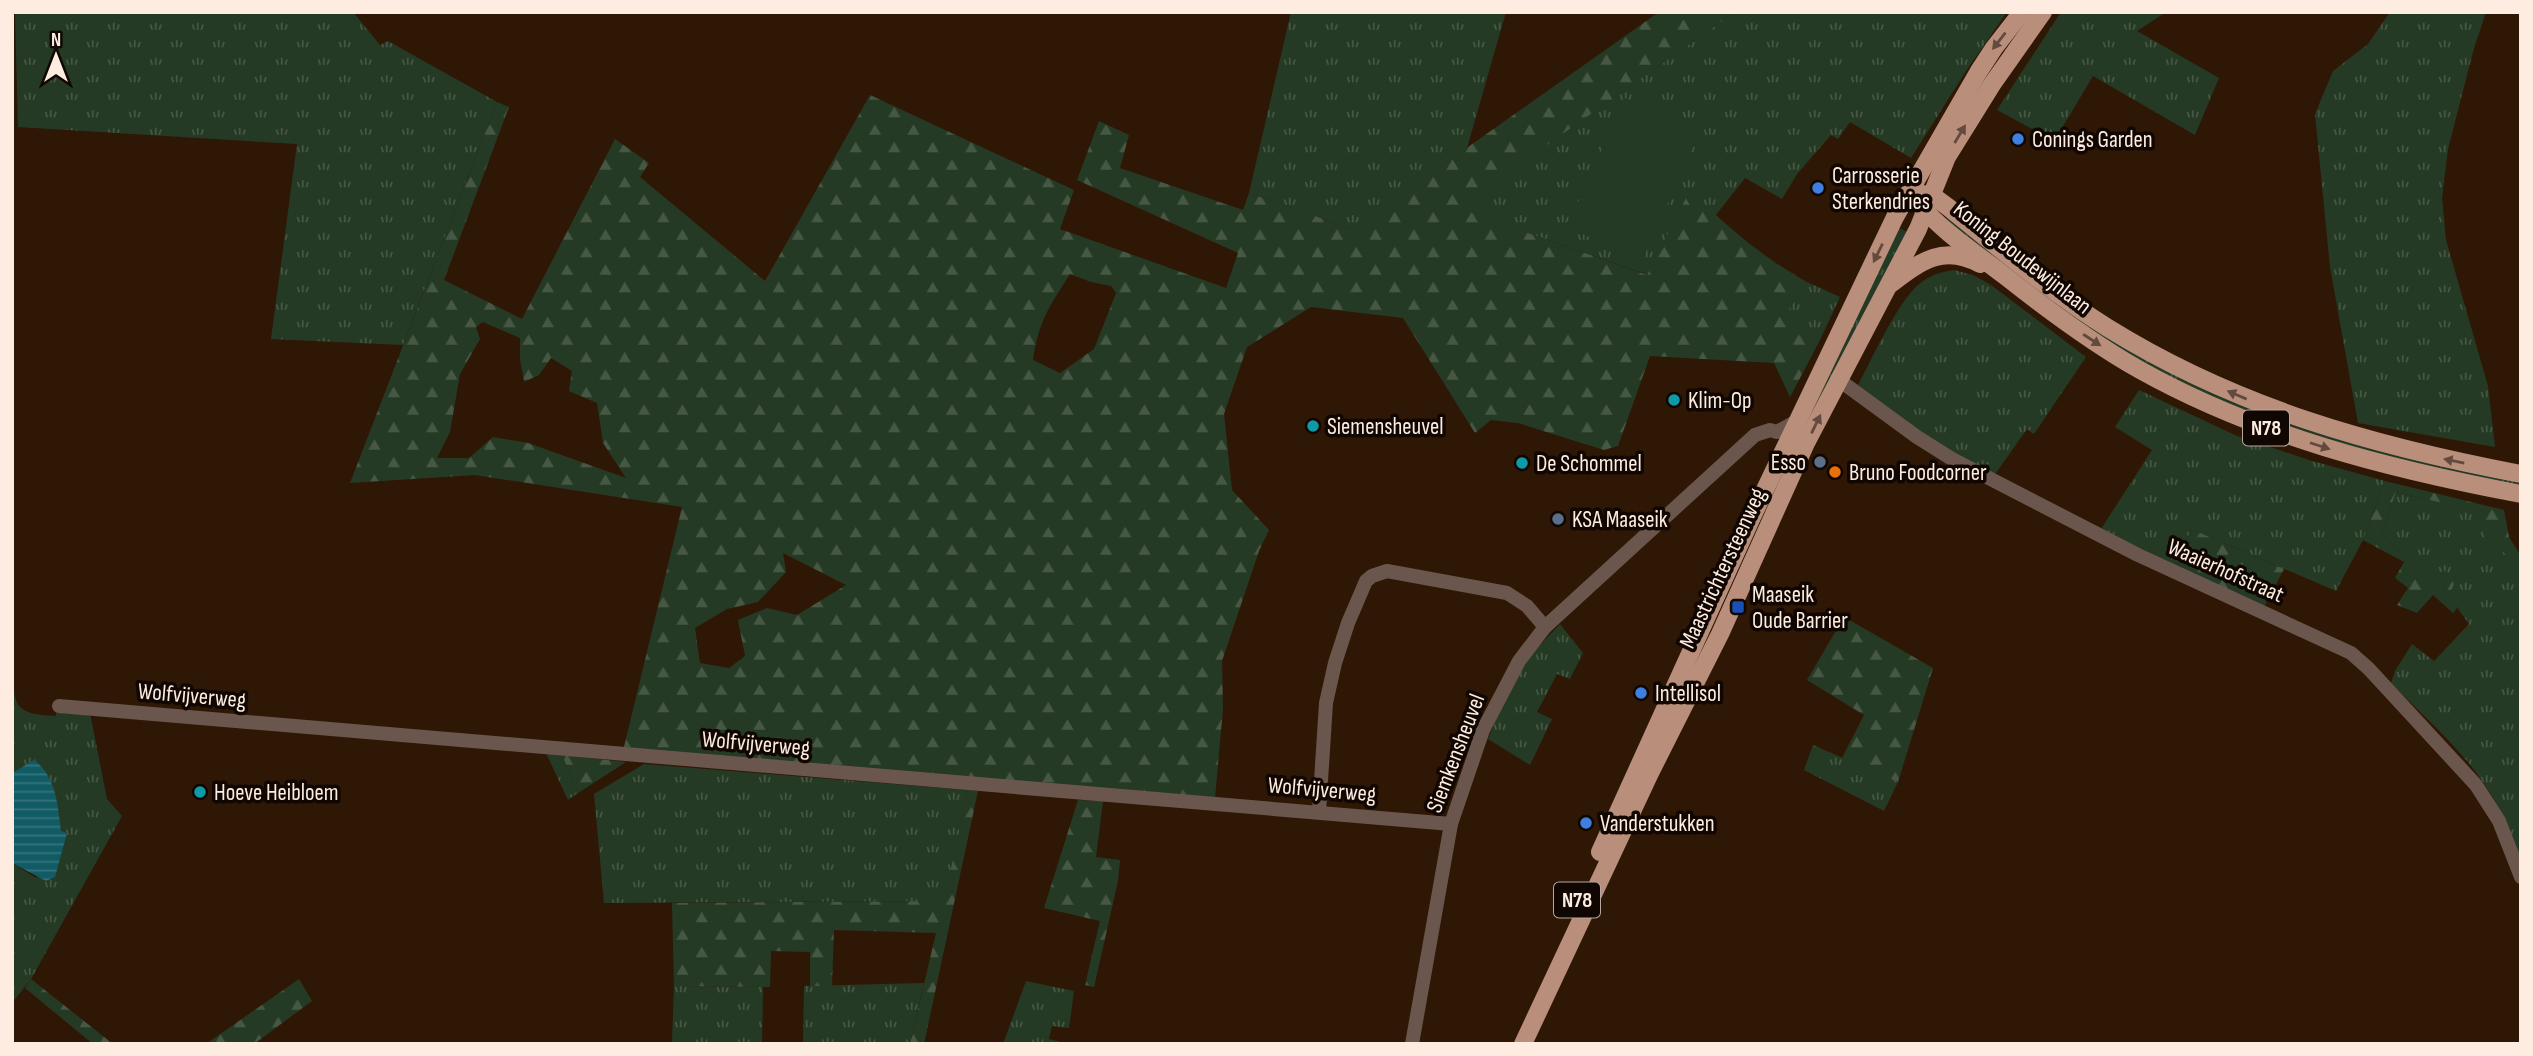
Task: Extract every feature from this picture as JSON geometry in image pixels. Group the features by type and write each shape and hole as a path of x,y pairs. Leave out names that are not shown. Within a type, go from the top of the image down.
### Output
{"main road":[{"name":"Maastrichtersteenweg","path":"1510,1044 1640,766 1781,440 1797,421 1909,192 1979,71 2022,12"},
{"name":"Maastrichtersteenweg","path":"1523,1044 1650,773 1720,634 1806,443 1890,285 1929,204 1947,157 1993,83 2043,12"},
{"name":"Koning Boudewijnlaan","path":"1909,192 2107,327 2205,381 2264,407 2350,435 2404,450 2521,474"},
{"name":"Koning Boudewijnlaan","path":"1929,204 2036,302 2140,370 2196,398 2253,423 2318,446 2393,467 2521,494"},
{"path":"1890,285 1929,258 1959,256 1978,263 2036,302"},
{"path":"1706,618 1707,630 1720,634"}],"street":[{"name":"Waaierhofstraat","path":"1839,380 1917,438 1952,459 2138,555 2351,653 2376,676 2476,785 2499,821 2521,877"},
{"name":"Siemkensheuvel","path":"1412,1044 1451,824 1483,730 1519,661 1545,627 1755,435 1770,430 1781,440"},
{"path":"1319,812 1326,703 1348,623 1366,581 1372,576 1387,571 1507,593 1527,606 1545,627"},
{"name":"Wolfvijverweg","path":"58,706 1451,824"}],"green space":[{"path":"15,12 353,12 380,45 388,41 497,102 403,345 271,339 297,144 18,127"},
{"path":"1291,12 1506,12 1467,148 1352,229 1249,193"},
{"path":"1659,12 1735,12 1458,208 1647,275 1690,190 1745,240 1807,282 1787,312 1819,342 1790,397 1774,363 1650,356 1618,446 1604,450 1518,423 1491,420 1475,433 1403,318 1311,307 1247,347 1224,414 1232,490 1269,530 1259,551 1222,661 1223,709 1215,798 623,751 682,507 475,475 350,483 497,102 509,107 444,280 522,319 615,139 649,163 640,177 765,281 870,95 1074,190 1060,229 1226,288 1238,253 1077,180 1099,121 1129,135 1120,168 1243,210 1249,193 1352,229","holes":["1070,274 1111,286 1116,293 1094,349 1060,373 1033,360 1038,334 1046,314","483,322 520,338 524,382 539,375 551,358 572,371 569,391 597,403 603,443 626,478 528,443 493,437 469,458 437,458 450,432 460,374 480,339 476,327","783,553 846,585 797,615 767,608 738,620 745,656 729,668 700,663 695,628 727,609 758,602 786,572"]},
{"path":"1735,12 2007,12 1911,158 1850,122 1838,139 1831,135 1797,174 1782,199 1745,178 1715,216 1690,190 1648,275 1457,208"},
{"path":"2061,12 2166,12 2137,31 2219,78 2195,135 2093,76 2054,141 1997,110"},
{"path":"2390,12 2486,12 2448,149 2442,198 2446,240 2488,386 2495,447 2358,423 2330,267 2315,114 2333,71 2368,44"},
{"path":"1625,98 1700,132 1642,261 1567,227"},
{"path":"1949,216 2198,384 2521,480 2521,489 2358,453 2229,408 2106,344 1943,223"},
{"path":"1895,226 1911,234 1807,427 1804,426"},
{"path":"1954,270 1973,275 1991,285 2086,357 2034,434 2027,429 1993,477 1901,421 1858,385 1906,298 1928,278"},
{"path":"1807,282 1840,297 1819,342 1787,312"},
{"path":"2139,390 2237,436 2385,481 2363,540 2336,591 2191,529 2177,568 2101,529 2152,450 2115,427"},
{"path":"2385,481 2504,510 2509,537 2521,556 2521,561 2515,562 2485,537 2481,512 2396,492 2381,535 2432,577 2444,570 2454,584 2449,595 2457,608 2453,613 2433,595 2417,613 2397,605 2408,588 2395,578 2404,562 2363,540"},
{"path":"2396,492 2482,512 2515,562 2521,561 2521,863 2497,806 2477,774 2454,746 2391,683 2395,671 2412,644 2434,661 2469,624 2448,595 2444,571 2432,577 2381,535"},
{"path":"2191,529 2284,569 2263,609 2177,568"},
{"path":"1844,617 1933,668 1898,782 1842,758 1864,715 1807,680"},
{"path":"1560,624 1583,653 1570,679 1557,674 1537,712 1552,719 1530,765 1488,739 1507,692 1526,660"},
{"path":"12,669 16,700 24,710 56,716 56,711 90,713 107,799 122,816 31,979 12,1003 12,863 36,878 67,833 61,832 56,804 34,760 12,773"},
{"path":"1813,745 1898,782 1884,811 1804,770"},
{"path":"546,753 562,755 578,793 568,800"},
{"path":"562,755 626,762 578,793"},
{"path":"644,764 968,790 945,901 604,903 594,794"},
{"path":"968,790 978,791 924,1044 910,1044 936,933 834,930 832,986 810,986 810,952 771,951 770,987 674,986 672,903 944,901"},
{"path":"1078,800 1103,801 1096,857 1120,860 1118,881 1094,987 1085,985 1100,921 1044,908"},
{"path":"31,979 113,1044 93,1044 25,988"},
{"path":"299,979 312,1001 254,1044 206,1044"},
{"path":"1026,981 1074,991 1069,1028 1052,1026 1049,1039 1068,1044 1003,1044"},
{"path":"924,983 910,1044 803,1044 804,986"},
{"path":"674,986 763,987 762,1044 672,1044"}],"water":[{"path":"34,760 47,774 57,802 61,831 67,833 55,877 46,881 12,863 12,773"}],"place":[{"name":"Conings Garden","path":"2018,139"},
{"name":"Carrosserie Sterkendries","path":"1818,188"},
{"name":"Klim-Op","path":"1674,400"},
{"name":"Siemensheuvel","path":"1313,426"},
{"name":"Esso","path":"1820,462"},
{"name":"De Schommel","path":"1522,463"},
{"name":"Bruno Foodcorner","path":"1835,472"},
{"name":"KSA Maaseik","path":"1558,519"},
{"name":"Maaseik Oude Barrier","path":"1738,607"},
{"name":"Intellisol","path":"1641,693"},
{"name":"Hoeve Heibloem","path":"200,792"},
{"name":"Vanderstukken","path":"1586,823"}]}
